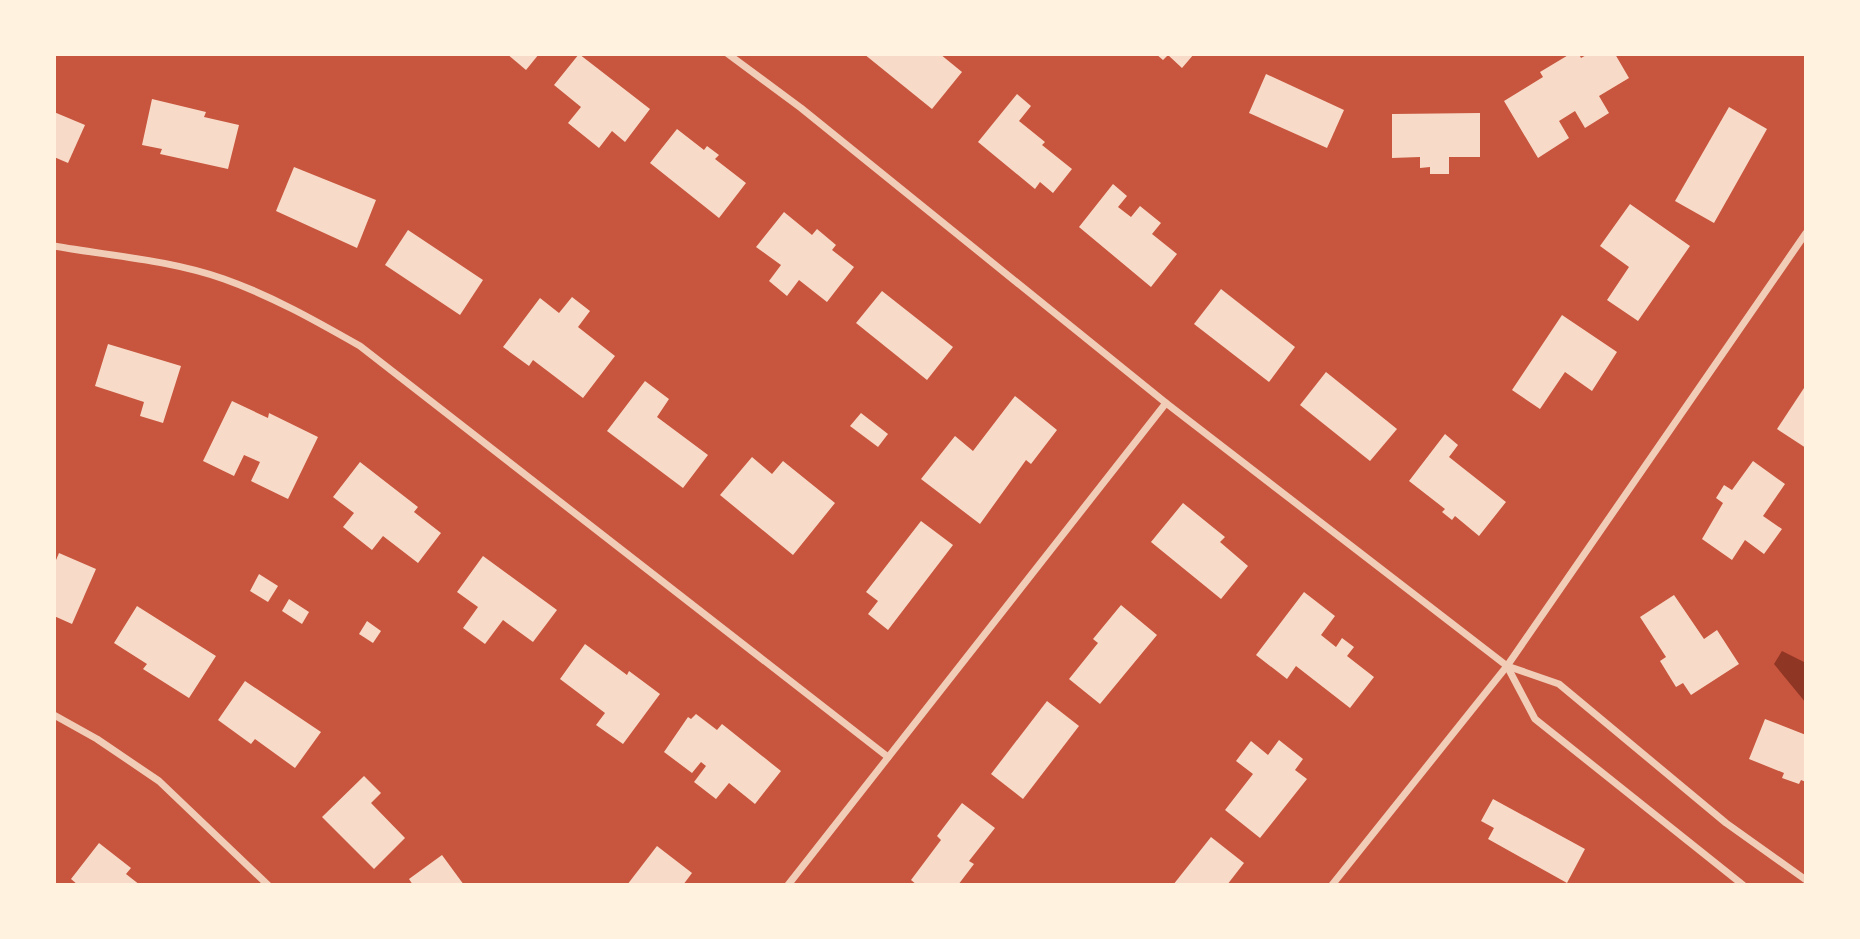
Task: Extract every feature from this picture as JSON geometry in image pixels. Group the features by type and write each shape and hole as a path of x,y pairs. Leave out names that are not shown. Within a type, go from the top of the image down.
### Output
{"street":[{"path":"728,54 850,148 941,225 1166,403 1258,471 1507,666 1559,684 1726,823 1806,880"},
{"path":"1332,885 1507,666 1806,233"},
{"path":"54,246 187,269 223,279 304,314 360,346 888,757"},
{"path":"788,885 1166,403"},
{"path":"1507,666 1535,719 1743,885"},
{"path":"54,715 97,739 159,781 268,885"}],"shaded area":[{"path":"1782,651 1806,663 1806,703 1774,664"}],"building":[{"path":"507,54 539,54 526,70"},
{"path":"579,54 650,109 625,142 612,131 599,148 568,123 581,107 554,85"},
{"path":"864,54 940,54 962,72 932,109"},
{"path":"1156,54 1194,54 1182,68 1168,55 1163,60"},
{"path":"1570,54 1579,54 1581,58 1588,54 1615,54 1629,78 1599,96 1609,113 1585,128 1575,111 1559,121 1569,138 1538,158 1504,101 1543,77 1540,72"},
{"path":"1266,74 1344,110 1327,148 1249,113"},
{"path":"1017,94 1031,106 1019,121 1045,142 1042,145 1072,169 1053,193 1040,182 1035,189 978,142"},
{"path":"152,99 206,112 204,117 239,125 228,169 160,154 162,149 142,145"},
{"path":"1729,107 1767,129 1714,223 1675,201"},
{"path":"54,112 85,125 68,163 54,157"},
{"path":"1480,113 1480,157 1449,157 1449,174 1430,174 1430,167 1420,168 1420,157 1392,158 1392,114"},
{"path":"677,129 704,150 707,146 719,155 715,159 746,183 719,218 650,163"},
{"path":"294,167 376,200 357,248 276,211"},
{"path":"1113,184 1127,196 1118,207 1131,217 1140,206 1161,223 1152,234 1177,254 1151,287 1079,227"},
{"path":"1630,204 1690,246 1638,321 1607,300 1629,267 1600,246"},
{"path":"784,212 812,235 817,229 836,245 832,250 854,267 827,302 799,280 787,296 769,281 781,265 756,247"},
{"path":"408,230 483,280 460,315 385,265"},
{"path":"1221,289 1295,347 1269,382 1194,324"},
{"path":"882,291 953,347 927,380 856,323"},
{"path":"572,297 590,311 578,327 615,356 583,398 533,360 529,366 503,347 540,298 559,313"},
{"path":"1562,315 1617,352 1592,391 1565,372 1540,409 1512,390"},
{"path":"108,344 181,366 163,423 140,416 144,402 95,386"},
{"path":"1326,372 1397,429 1370,461 1300,405"},
{"path":"645,381 669,399 657,417 708,455 683,488 607,431"},
{"path":"1806,385 1806,448 1777,429"},
{"path":"1015,396 1057,430 1031,464 1026,460 980,524 921,479 955,436 973,451"},
{"path":"232,401 268,418 269,413 318,437 288,499 251,481 260,462 244,455 234,476 203,461"},
{"path":"861,413 888,434 878,447 850,426"},
{"path":"1445,434 1458,445 1449,457 1506,502 1479,536 1455,516 1452,520 1442,512 1445,509 1409,481"},
{"path":"752,457 772,474 783,461 835,503 793,555 720,495"},
{"path":"1753,461 1785,484 1763,516 1782,529 1764,554 1745,540 1732,560 1702,539 1723,503 1716,498 1724,485 1732,490"},
{"path":"360,462 418,507 414,512 441,533 418,563 383,536 372,550 343,527 354,513 333,497"},
{"path":"1183,503 1225,537 1220,542 1248,566 1221,599 1151,542"},
{"path":"921,521 953,545 888,630 868,614 878,601 866,592"},
{"path":"59,553 96,569 72,624 54,616 54,565"},
{"path":"483,556 557,610 533,642 503,620 485,644 463,628 478,607 457,592"},
{"path":"259,574 278,586 268,602 250,591"},
{"path":"1304,592 1335,616 1321,635 1336,647 1342,638 1354,647 1347,656 1374,677 1350,708 1296,666 1287,679 1256,655"},
{"path":"1674,595 1704,639 1717,630 1739,664 1691,695 1683,683 1676,687 1660,661 1666,657 1640,617"},
{"path":"289,599 309,612 302,624 282,611"},
{"path":"1121,605 1157,635 1100,704 1069,679 1098,643 1093,639"},
{"path":"137,606 216,656 189,698 143,669 147,664 114,643"},
{"path":"367,621 381,631 373,643 359,634"},
{"path":"585,644 627,675 629,671 660,694 623,744 596,725 605,713 560,679"},
{"path":"245,681 321,732 295,768 255,739 251,744 218,720"},
{"path":"1047,701 1079,726 1023,799 991,774"},
{"path":"696,714 717,730 722,724 781,771 755,804 729,783 716,799 694,782 706,766 701,762 692,773 664,752 688,717 691,719"},
{"path":"1765,719 1806,735 1806,782 1801,780 1799,784 1782,778 1784,773 1749,759"},
{"path":"1279,740 1303,759 1295,770 1307,779 1260,838 1225,810 1253,774 1236,761 1251,741 1268,755"},
{"path":"364,776 381,793 371,803 405,838 374,869 322,817"},
{"path":"1493,799 1585,849 1567,883 1488,839 1494,828 1481,821"},
{"path":"962,803 995,828 969,861 974,864 958,885 917,885 911,880 941,840 937,836"},
{"path":"1211,837 1244,863 1227,885 1173,885"},
{"path":"99,843 131,868 126,874 140,885 78,885 71,879"},
{"path":"657,846 692,873 683,885 627,885"},
{"path":"442,855 464,885 413,885 409,879"}]}
